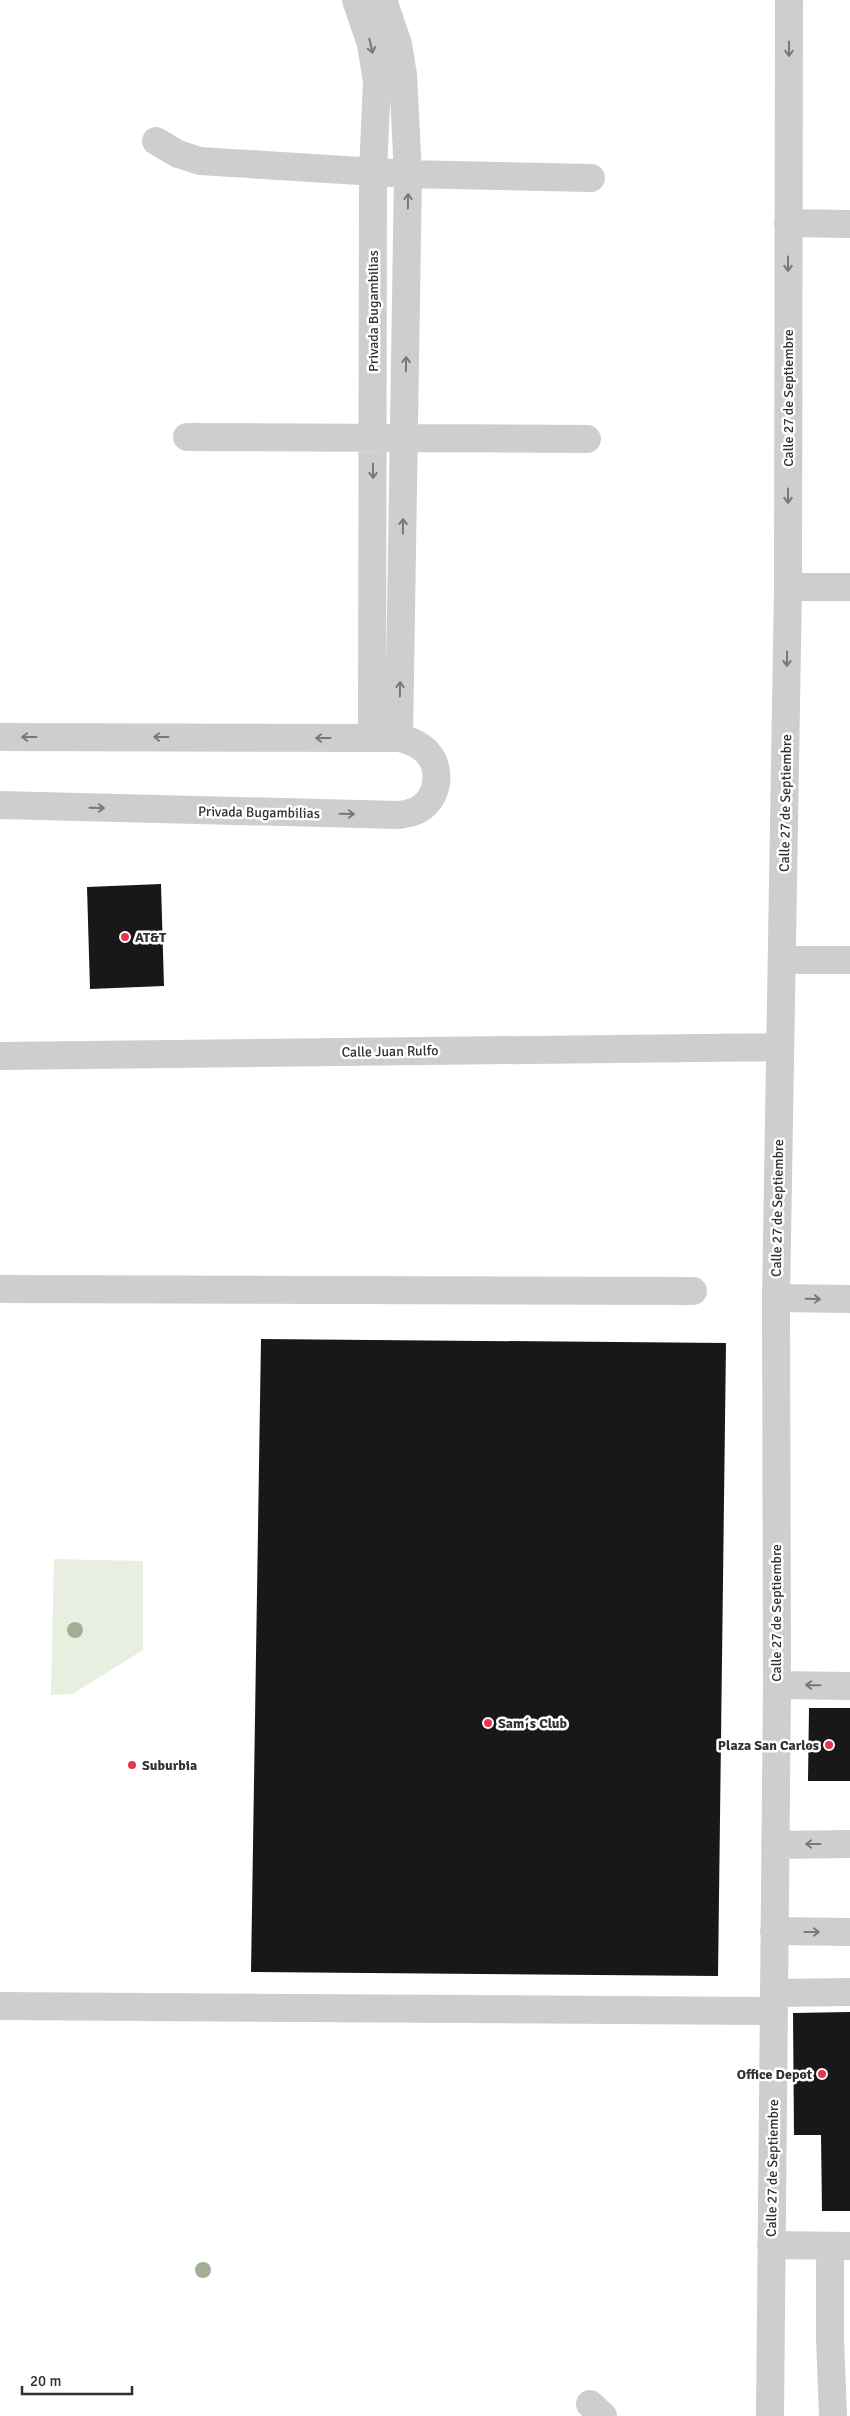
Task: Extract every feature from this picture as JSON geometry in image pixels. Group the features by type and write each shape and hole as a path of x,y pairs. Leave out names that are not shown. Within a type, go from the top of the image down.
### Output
{"street":[{"name":"Privada Bugambilias","path":"356,0 371,44 377,82 373,172 372,737"},
{"path":"383,0 398,44 403,75 408,174 399,738"},
{"name":"Calle 27 de Septiembre","path":"770,2416 777,1684 776,1298 788,587 789,0"},
{"path":"156,140 178,154 200,161 408,174 591,178"},
{"path":"788,223 850,224"},
{"path":"187,437 588,439"},
{"path":"788,587 850,587"},
{"path":"373,625 401,624"},
{"name":"Privada Bugambilias","path":"0,737 399,738 422,748 433,760 437,781 434,793 427,804 417,811 399,816 0,805"},
{"path":"782,960 850,960"},
{"name":"Calle Juan Rulfo","path":"0,1056 779,1047"},
{"path":"0,1289 693,1291"},
{"path":"776,1298 850,1300"},
{"path":"777,1684 850,1686"},
{"path":"775,1845 850,1844"},
{"path":"774,1932 850,1932"},
{"path":"0,2006 774,2002 850,1992"},
{"path":"772,2246 840,2246 830,2338 833,2416"}],"shaded area":[{"path":"54,1559 143,1561 143,1650 72,1694 51,1695"}],"building":[{"name":"AT&T","path":"161,884 164,986 90,989 87,887"},
{"name":"Sam´s Club","path":"261,1339 726,1343 718,1976 251,1972"},
{"name":"Plaza San Carlos","path":"809,1708 850,1708 850,1781 808,1781"},
{"name":"Office Depot","path":"850,2012 850,2211 822,2211 821,2135 794,2135 793,2013"}],"place":[{"name":"AT&T","path":"125,937"},
{"name":"Sam´s Club","path":"488,1723"},
{"name":"Plaza San Carlos","path":"829,1745"},
{"name":"Suburbia","path":"132,1765"},
{"name":"Office Depot","path":"822,2074"}]}
